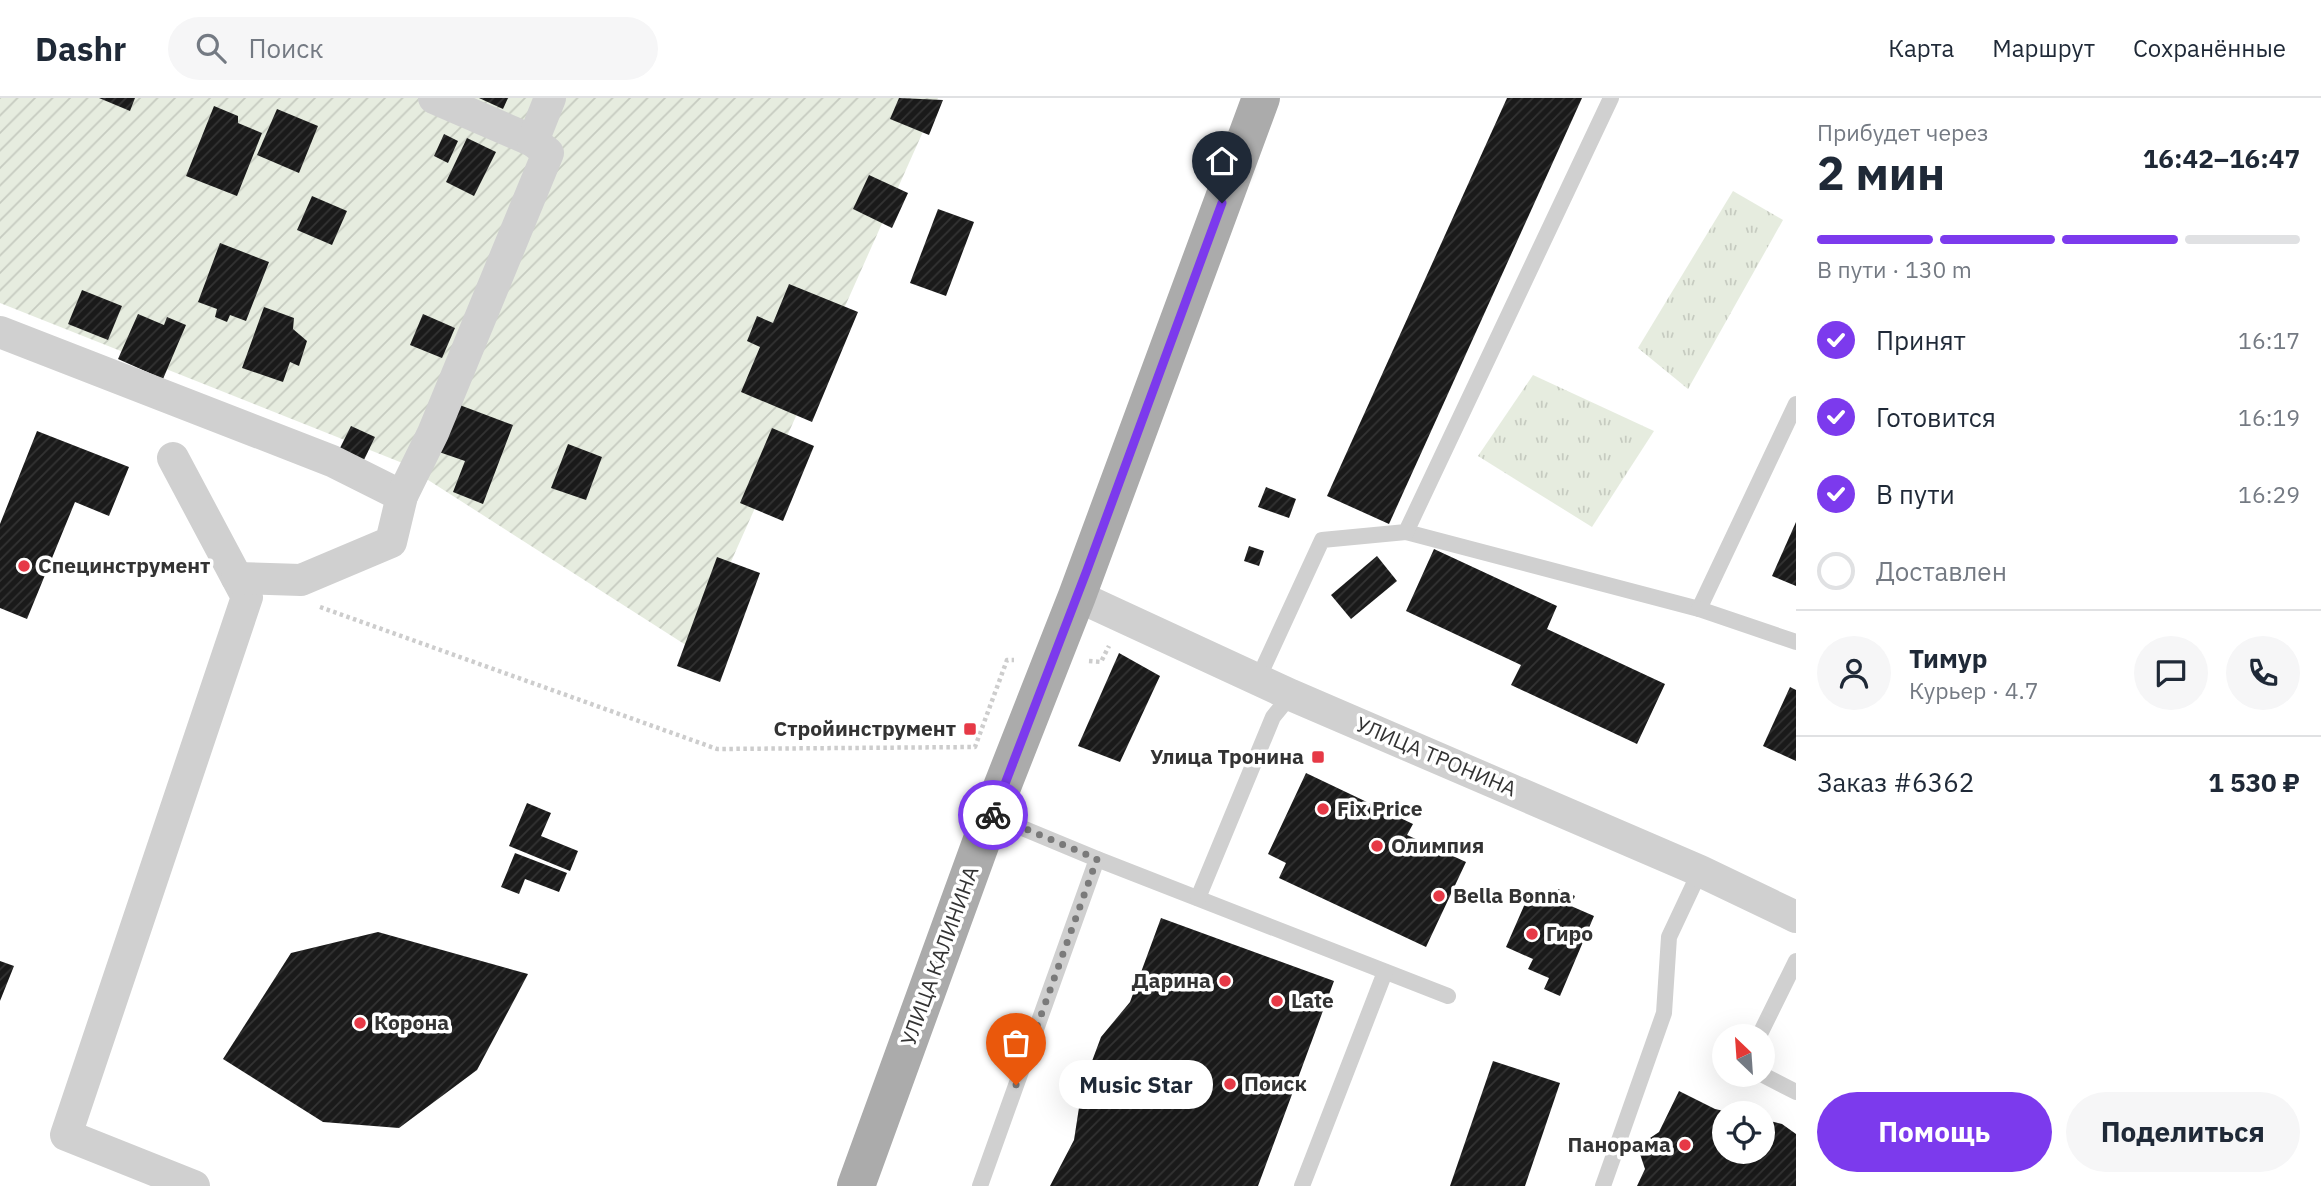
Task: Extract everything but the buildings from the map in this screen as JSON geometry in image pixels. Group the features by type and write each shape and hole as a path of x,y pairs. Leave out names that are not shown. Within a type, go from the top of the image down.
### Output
{"main road":[{"name":"УЛИЦА КАЛИНИНА","path":"857,1186 991,815 1077,596 1261,98"}],"street":[{"path":"237,578 301,580 391,542 402,496 433,433 548,153 533,141 434,98"},
{"path":"533,141 550,98"},
{"path":"0,332 332,461 402,496"},
{"path":"173,458 247,597 66,1135 194,1186"},
{"name":"УЛИЦА ТРОНИНА","path":"1077,596 1291,695 1700,871 1796,917"}],"lane":[{"path":"1406,532 1611,98"},
{"path":"1699,609 1796,404"},
{"path":"1258,679 1322,540 1406,532 1699,609 1796,642"},
{"path":"1198,898 1273,717 1291,695"},
{"path":"991,815 1448,996"},
{"path":"980,1186 1097,859"},
{"path":"1603,1186 1664,1013 1669,937 1700,871"},
{"path":"1765,1024 1796,961"},
{"path":"1302,1186 1384,972"},
{"path":"1775,1081 1796,1092"}],"path":[{"path":"315,606 718,749 975,747 1007,660 1101,662 1109,645 1122,651"}],"green space":[{"path":"0,98 938,98 692,649 400,462 0,303"},
{"path":"1733,191 1783,220 1688,389 1638,348"},
{"path":"1533,375 1654,431 1592,527 1478,456"}],"way so far":[{"path":"993,815 1097,859 1016,1085"}],"place":[{"name":"Специнструмент","path":"24,566"},
{"name":"Стройинструмент","path":"970,729"},
{"name":"Улица Тронина","path":"1318,757"},
{"name":"Fix Price","path":"1323,809"},
{"name":"Олимпия","path":"1377,846"},
{"name":"Bella Bonna","path":"1439,896"},
{"name":"Гиро","path":"1532,934"},
{"name":"Дарина","path":"1225,981"},
{"name":"Late","path":"1277,1001"},
{"name":"Корона","path":"360,1023"},
{"name":"Поиск","path":"1230,1084"},
{"name":"Music Star","path":"1016,1085"},
{"name":"Панорама","path":"1685,1145"}],"route":[{"path":"993,815 1087,570 1222,203"}]}
